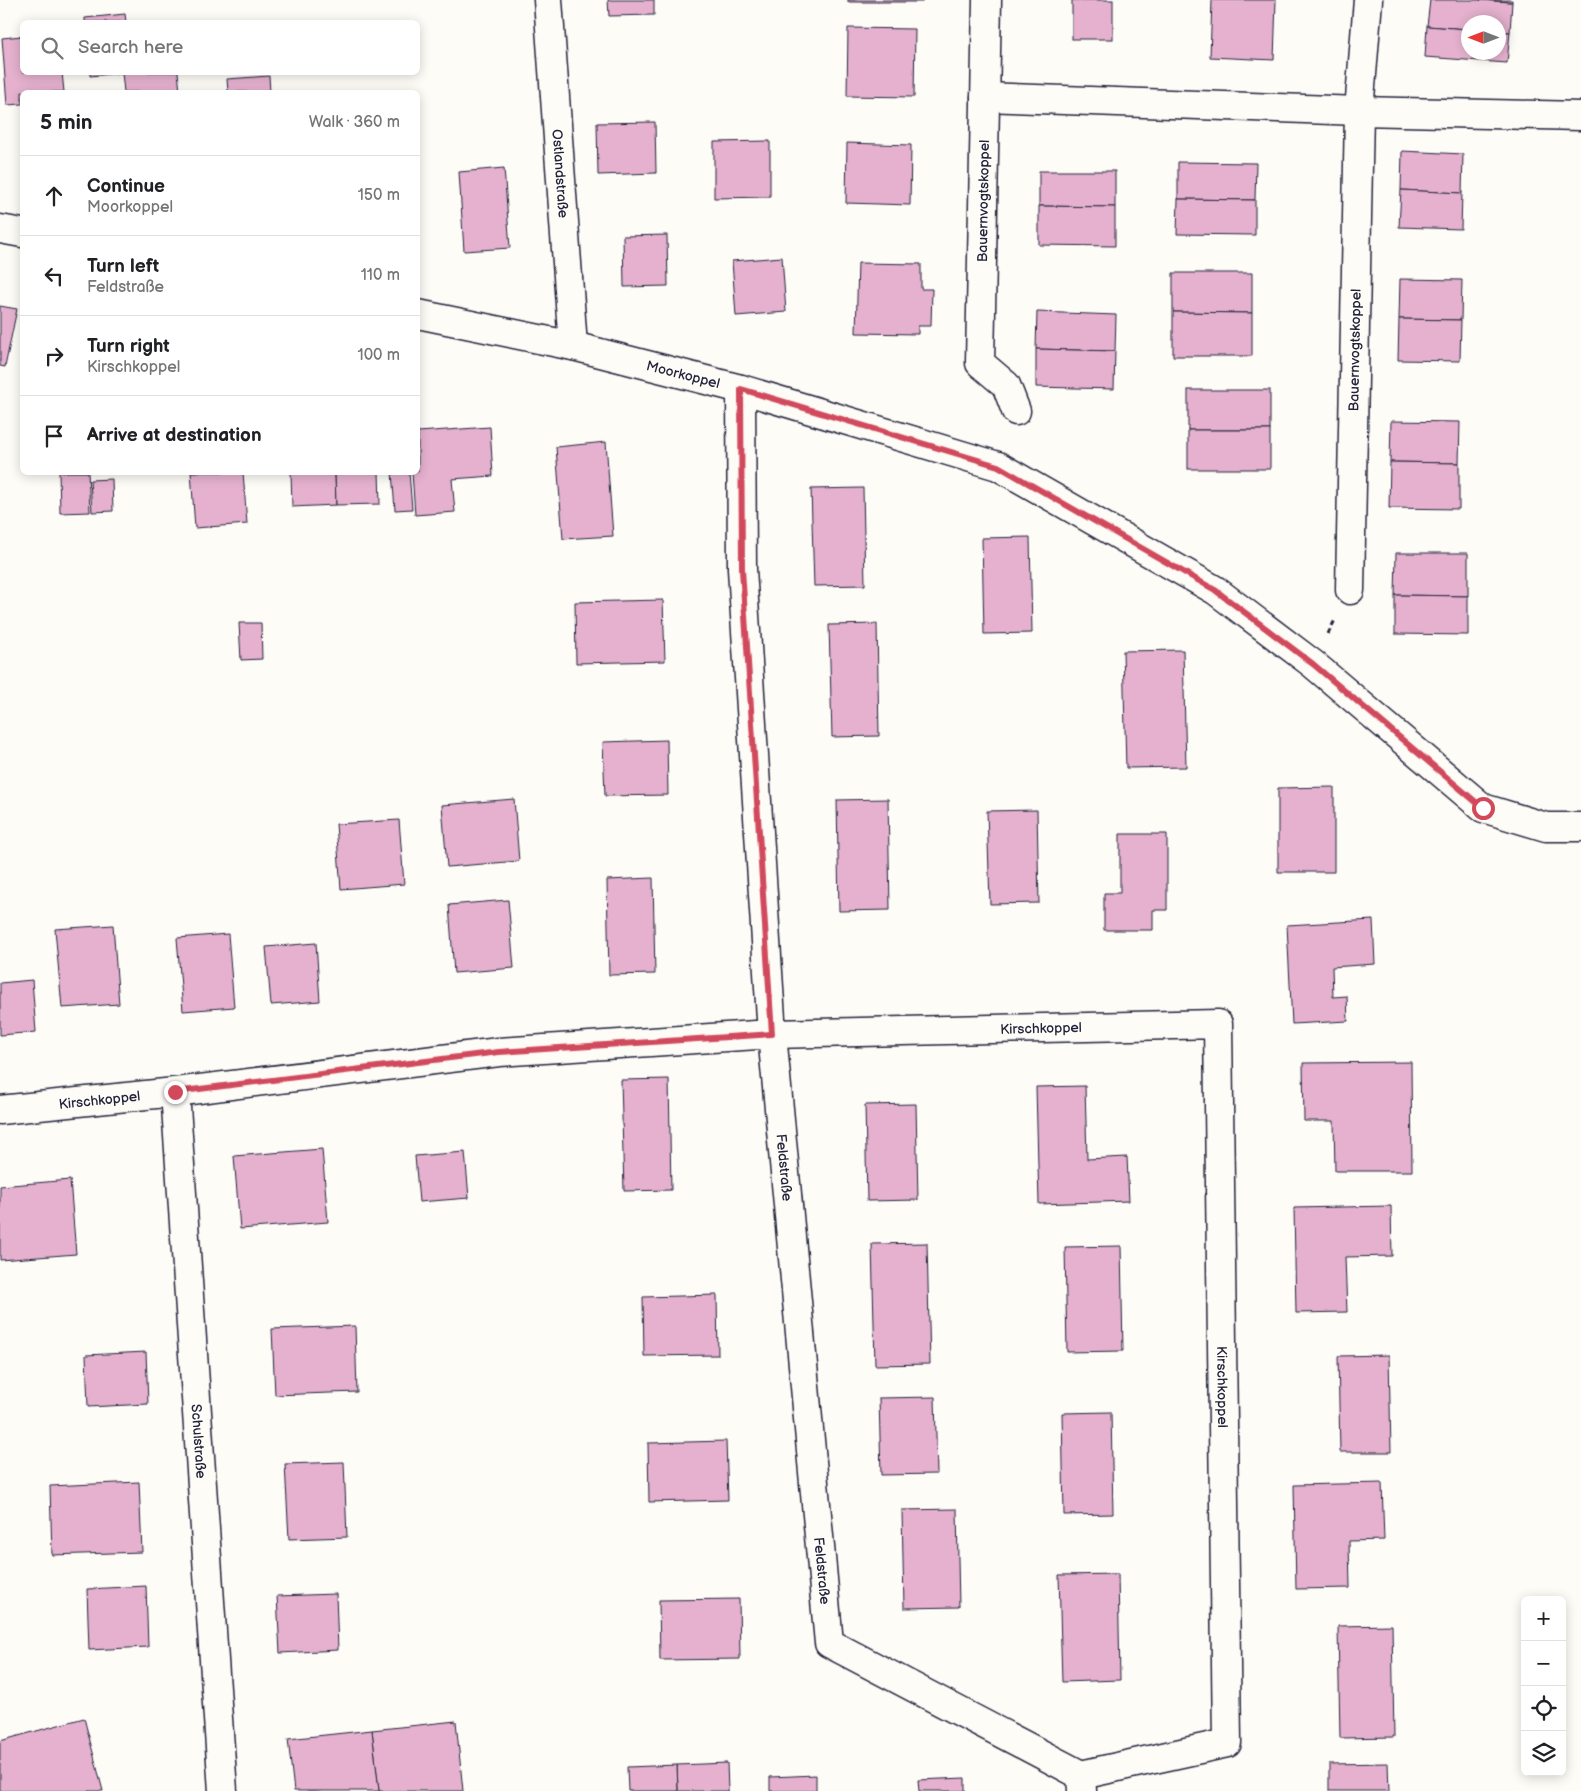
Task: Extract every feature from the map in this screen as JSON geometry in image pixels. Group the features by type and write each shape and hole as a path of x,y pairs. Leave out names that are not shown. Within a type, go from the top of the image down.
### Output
{"street":[{"name":"Ostlandstraße","path":"548,0 573,346"},
{"name":"Bauernvogtskoppel","path":"987,0 980,363 1006,385 1016,411"},
{"name":"Bauernvogtskoppel","path":"1350,590 1359,111 1368,0"},
{"path":"984,97 1359,111 1581,116"},
{"path":"0,229 20,233"},
{"name":"Moorkoppel","path":"420,314 573,346 741,389 998,466 1215,590 1313,664 1483,808 1546,827 1581,828"},
{"name":"Feldstraße","path":"741,389 742,569 772,1034 829,1643 1082,1783"},
{"name":"Kirschkoppel","path":"0,1110 175,1092 499,1052 772,1034 1218,1024 1227,1744 1082,1783"},
{"name":"Schulstraße","path":"175,1092 223,1791"}],"path":[{"path":"1313,664 1350,590"}],"building":[{"path":"608,0 654,0 654,15 609,16"},
{"path":"848,0 922,0 922,2 848,2"},
{"path":"1072,0 1113,0 1113,39 1072,39"},
{"path":"1212,0 1276,0 1274,60 1210,57"},
{"path":"1430,0 1512,2 1510,32 1506,32 1506,15 1461,15 1461,28 1427,26"},
{"path":"1480,0 1512,0 1512,2"},
{"path":"125,14 126,20 85,20 85,18"},
{"path":"1427,26 1461,28 1461,60 1425,57"},
{"path":"848,28 915,29 914,97 847,96"},
{"path":"1506,32 1510,32 1507,63 1466,60 1506,60"},
{"path":"20,36 20,75 62,75 64,90 20,90 20,104 7,105 2,38"},
{"path":"122,75 178,75 180,90 124,90"},
{"path":"269,76 270,90 228,90 227,79"},
{"path":"655,122 656,173 598,175 597,123"},
{"path":"770,141 770,197 714,198 714,142"},
{"path":"847,143 911,145 910,205 846,203"},
{"path":"1402,151 1463,154 1462,193 1401,190"},
{"path":"1178,162 1256,163 1255,200 1178,199"},
{"path":"504,168 510,248 464,251 459,172"},
{"path":"1039,171 1115,171 1115,207 1039,206"},
{"path":"1401,190 1462,193 1461,229 1399,227"},
{"path":"1178,199 1255,200 1255,235 1177,234"},
{"path":"1039,206 1115,207 1115,246 1039,245"},
{"path":"667,235 668,286 624,287 623,236"},
{"path":"782,257 786,312 736,316 732,261"},
{"path":"858,263 921,264 921,289 932,289 931,326 918,326 918,334 856,333"},
{"path":"1173,273 1252,273 1252,313 1173,312"},
{"path":"1400,279 1462,280 1461,320 1399,319"},
{"path":"0,306 17,309 5,367 0,366"},
{"path":"1037,312 1116,315 1115,351 1036,349"},
{"path":"1173,312 1252,313 1252,356 1173,356"},
{"path":"1399,319 1461,320 1460,361 1398,360"},
{"path":"1036,349 1115,351 1114,389 1036,387"},
{"path":"1188,390 1270,390 1270,430 1188,430"},
{"path":"1391,421 1460,422 1459,463 1390,462"},
{"path":"490,427 493,476 452,479 455,512 415,515 412,475 420,475 420,432"},
{"path":"1188,430 1270,430 1270,469 1188,469"},
{"path":"606,442 613,536 563,539 556,447"},
{"path":"1390,462 1459,463 1459,509 1389,508"},
{"path":"59,475 88,475 90,512 60,513"},
{"path":"191,475 243,475 247,524 195,528"},
{"path":"291,475 335,475 336,505 292,507"},
{"path":"335,475 379,475 380,504 336,505"},
{"path":"392,475 409,475 412,509 395,510"},
{"path":"112,479 113,511 92,512 90,480"},
{"path":"863,488 865,585 814,586 811,489"},
{"path":"1030,537 1032,633 984,634 982,538"},
{"path":"1396,553 1468,553 1468,596 1395,595"},
{"path":"1395,595 1468,596 1468,635 1395,634"},
{"path":"663,600 665,661 576,663 575,602"},
{"path":"239,623 261,623 262,659 241,660"},
{"path":"877,624 879,736 832,737 829,625"},
{"path":"1183,650 1186,767 1126,768 1123,651"},
{"path":"667,740 668,795 605,796 603,742"},
{"path":"1334,787 1334,872 1278,872 1278,788"},
{"path":"514,799 519,861 447,867 442,805"},
{"path":"888,799 890,910 839,911 837,800"},
{"path":"1037,810 1039,903 990,904 987,811"},
{"path":"399,820 404,884 341,889 336,824"},
{"path":"1120,834 1167,834 1167,910 1153,910 1153,930 1104,930 1104,893 1120,893"},
{"path":"653,878 655,974 609,975 607,880"},
{"path":"508,900 514,968 454,973 449,905"},
{"path":"1373,920 1375,964 1332,967 1333,997 1347,996 1348,1021 1292,1024 1287,925"},
{"path":"113,925 119,1004 62,1008 55,929"},
{"path":"228,934 234,1007 183,1011 177,938"},
{"path":"316,943 320,1001 271,1005 266,947"},
{"path":"32,980 36,1032 0,1035 0,983"},
{"path":"1411,1062 1412,1171 1335,1171 1334,1121 1304,1121 1303,1063"},
{"path":"669,1079 671,1190 624,1191 621,1080"},
{"path":"1085,1086 1087,1159 1127,1157 1129,1201 1039,1204 1036,1087"},
{"path":"916,1104 918,1200 867,1201 865,1105"},
{"path":"322,1149 328,1222 240,1229 234,1156"},
{"path":"465,1152 469,1198 419,1202 415,1156"},
{"path":"70,1180 76,1254 0,1260 0,1186"},
{"path":"1391,1206 1392,1256 1345,1257 1347,1312 1296,1313 1294,1208"},
{"path":"927,1243 930,1364 875,1365 872,1244"},
{"path":"1121,1246 1123,1351 1067,1352 1065,1247"},
{"path":"717,1295 718,1355 644,1356 643,1297"},
{"path":"355,1326 357,1392 275,1395 272,1329"},
{"path":"146,1352 148,1404 88,1407 86,1355"},
{"path":"1389,1355 1391,1452 1340,1452 1338,1356"},
{"path":"935,1397 937,1474 881,1475 879,1398"},
{"path":"1111,1412 1113,1514 1064,1515 1062,1413"},
{"path":"726,1441 728,1500 649,1502 648,1443"},
{"path":"344,1462 347,1537 289,1539 285,1464"},
{"path":"139,1482 142,1552 52,1555 50,1486"},
{"path":"1382,1483 1384,1540 1349,1541 1350,1588 1296,1589 1294,1485"},
{"path":"957,1509 959,1607 904,1608 902,1510"},
{"path":"1118,1574 1120,1680 1062,1682 1059,1575"},
{"path":"146,1586 148,1647 89,1650 87,1589"},
{"path":"336,1594 338,1650 280,1653 277,1596"},
{"path":"739,1599 740,1659 660,1660 659,1600"},
{"path":"1392,1625 1394,1737 1340,1738 1338,1626"},
{"path":"84,1718 103,1791 0,1791 0,1741"},
{"path":"456,1721 463,1791 379,1791 372,1730"},
{"path":"372,1730 379,1791 294,1791 288,1739"},
{"path":"727,1763 728,1791 678,1791 677,1765"},
{"path":"1388,1763 1389,1791 1329,1791 1329,1764"},
{"path":"677,1765 678,1791 628,1791 627,1767"},
{"path":"816,1775 816,1791 770,1791 770,1777"},
{"path":"965,1778 965,1791 919,1791 918,1780"}],"route":[{"path":"175,1092 499,1052 772,1034 742,569 741,389 998,466 1215,590 1313,664 1483,808"}]}
